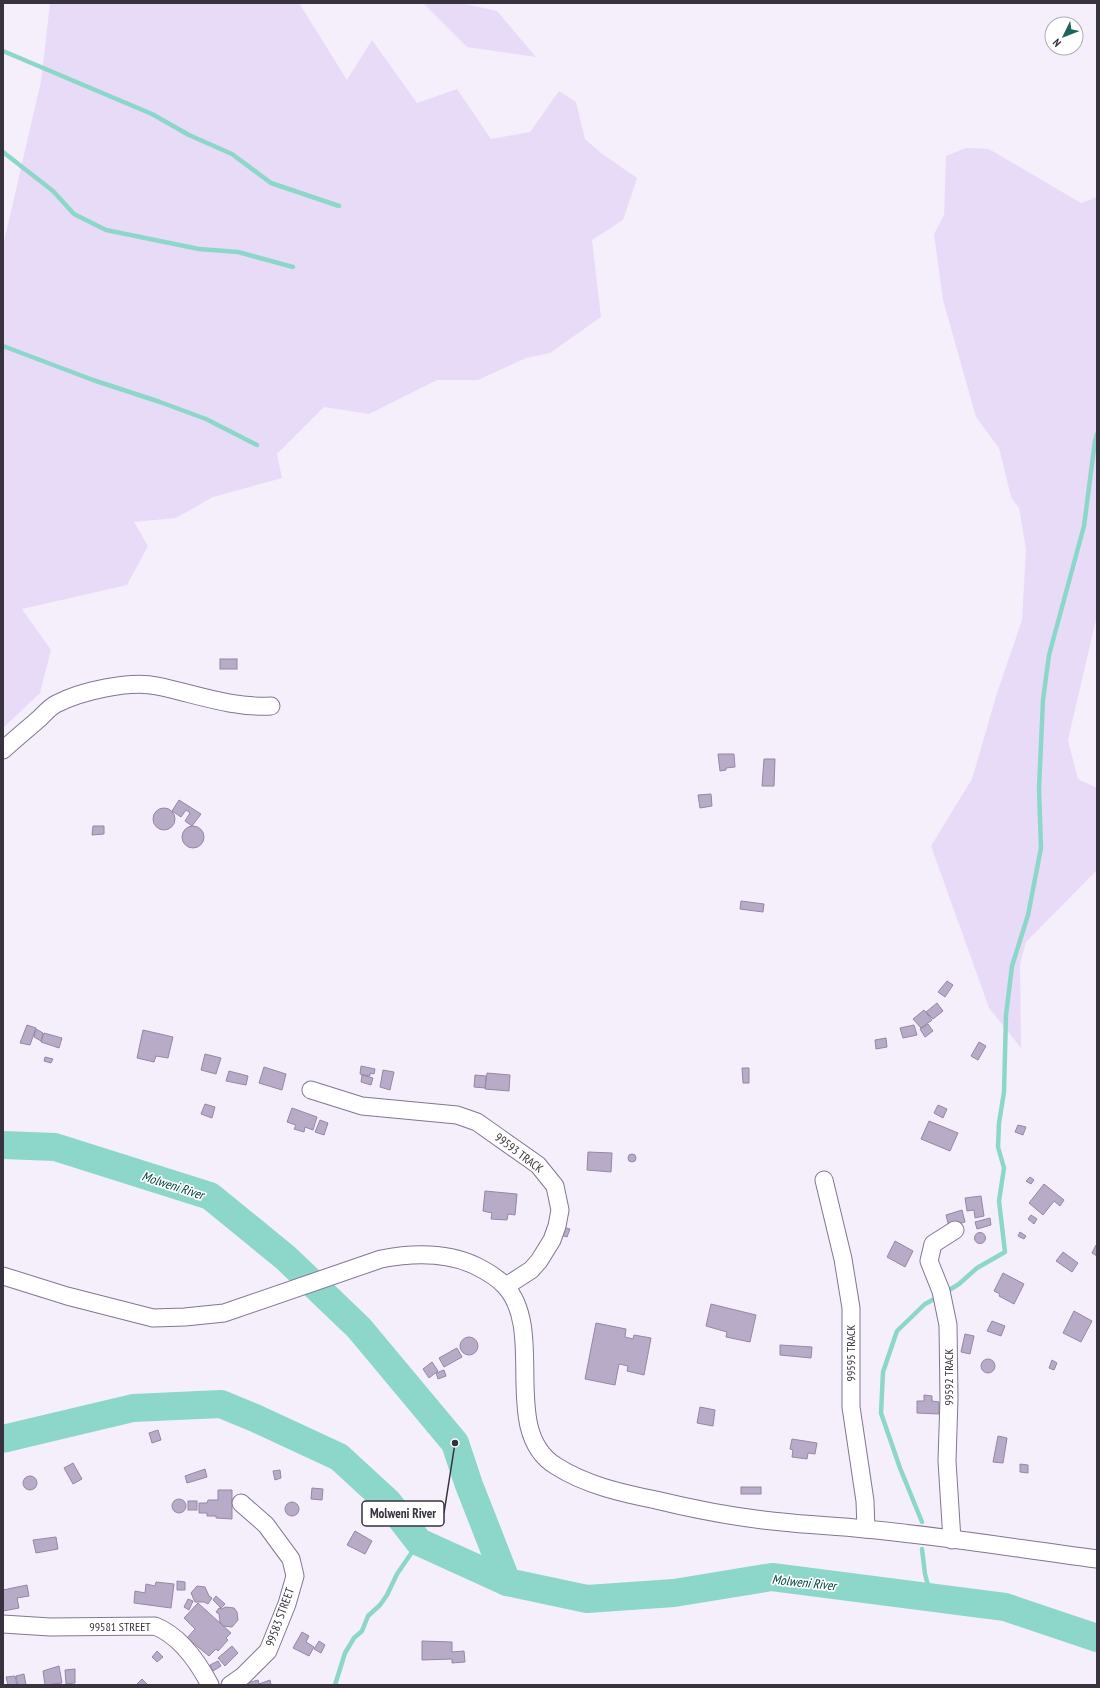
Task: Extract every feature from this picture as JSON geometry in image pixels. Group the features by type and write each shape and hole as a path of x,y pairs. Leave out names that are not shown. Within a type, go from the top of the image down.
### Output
{"street":[{"path":"3,750 55,704 92,692 133,685 156,686 232,704 252,707 271,706"},
{"name":"99593 TRACK","path":"311,1090 362,1106 457,1115 477,1122 538,1165 555,1186 560,1210 552,1240 540,1261 531,1270 506,1286"},
{"name":"99595 TRACK","path":"824,1180 843,1259 851,1308 851,1407 865,1501 866,1529"},
{"name":"99592 TRACK","path":"952,1540 947,1461 949,1399 948,1325 941,1291 930,1260 933,1244 955,1230"},
{"path":"3,1276 67,1296 153,1318 185,1317 224,1313 381,1259 398,1256 444,1255 470,1263 487,1271 506,1286 517,1307 523,1329 526,1412 538,1449 553,1465 584,1481 619,1492 714,1513 780,1522 866,1529 1097,1559"},
{"name":"99583 STREET","path":"230,1685 243,1676 268,1651 287,1604 295,1576 291,1559 266,1526 241,1503"},
{"name":"99581 STREET","path":"3,1624 50,1628 154,1626 167,1632 191,1655 210,1685"}],"shaded area":[{"path":"50,3 299,3 347,80 372,40 417,103 457,89 491,139 530,132 559,91 576,102 585,139 601,153 637,178 623,220 592,240 601,317 550,353 526,358 478,380 437,380 369,414 324,407 277,454 282,478 213,497 176,518 134,522 148,546 127,585 22,609 51,650 40,693 3,728 3,246 41,81"},
{"path":"423,3 461,3 497,11 536,57 467,47"},
{"path":"966,148 989,149 1081,203 1097,197 1097,615 1068,740 1078,779 1097,788 1097,870 1026,942 1020,964 1021,1048 989,1008 931,846 972,779 997,693 1022,620 1026,549 1019,508 1011,497 999,448 976,417 943,300 934,234 944,215 946,156"}],"building":[{"path":"220,659 237,659 237,669 220,669"},
{"path":"718,754 734,754 735,767 726,768 726,770 720,771"},
{"path":"764,759 775,759 774,786 762,786"},
{"path":"711,794 712,806 700,808 698,795"},
{"path":"179,800 201,814 192,826 185,821 190,813 189,812 186,810 181,817 172,811"},
{"path":"164,808 172,811 175,819 172,827 164,830 156,827 153,819 156,811"},
{"path":"93,826 104,826 104,834 92,835"},
{"path":"193,826 201,829 204,837 201,845 193,848 185,845 182,837 185,829"},
{"path":"741,901 764,904 763,912 740,909"},
{"path":"947,981 953,985 945,997 938,992"},
{"path":"937,1003 943,1011 933,1019 926,1012"},
{"path":"924,1010 932,1020 921,1028 913,1019"},
{"path":"928,1024 933,1031 925,1037 920,1029"},
{"path":"27,1025 36,1028 30,1045 20,1043"},
{"path":"914,1025 917,1035 903,1038 900,1028"},
{"path":"36,1029 43,1033 41,1041 34,1037"},
{"path":"143,1030 173,1037 168,1058 156,1056 154,1062 137,1058"},
{"path":"44,1033 62,1038 59,1048 41,1042"},
{"path":"886,1038 887,1047 876,1049 875,1040"},
{"path":"979,1042 986,1046 978,1060 971,1056"},
{"path":"205,1054 221,1058 216,1074 201,1070"},
{"path":"45,1057 53,1059 51,1063 44,1061"},
{"path":"361,1066 375,1069 374,1074 370,1073 370,1076 360,1074"},
{"path":"264,1067 286,1074 282,1090 259,1083"},
{"path":"742,1068 749,1068 749,1083 743,1083"},
{"path":"383,1070 394,1072 390,1090 380,1087"},
{"path":"229,1071 248,1076 246,1085 226,1081"},
{"path":"487,1073 510,1075 509,1091 485,1089"},
{"path":"362,1075 373,1078 371,1085 361,1082"},
{"path":"475,1075 486,1076 485,1088 474,1087"},
{"path":"205,1104 215,1107 212,1118 201,1114"},
{"path":"938,1105 947,1109 943,1118 934,1113"},
{"path":"292,1108 317,1117 313,1130 305,1127 304,1132 294,1129 296,1125 287,1122"},
{"path":"320,1120 328,1123 324,1135 315,1132"},
{"path":"929,1121 958,1133 950,1151 921,1139"},
{"path":"1018,1125 1026,1127 1023,1135 1015,1132"},
{"path":"588,1152 612,1153 611,1172 587,1170"},
{"path":"632,1154 635,1155 635,1161 632,1162 629,1161 628,1158 629,1155"},
{"path":"1030,1177 1034,1180 1031,1184 1026,1181"},
{"path":"1044,1184 1064,1200 1060,1206 1054,1201 1043,1215 1029,1203"},
{"path":"485,1191 517,1194 515,1215 508,1214 507,1220 491,1219 492,1213 483,1211"},
{"path":"981,1196 984,1216 975,1218 974,1210 967,1211 965,1198"},
{"path":"962,1210 965,1222 949,1227 946,1215"},
{"path":"1031,1215 1037,1219 1034,1224 1028,1219"},
{"path":"990,1218 991,1225 977,1229 975,1222"},
{"path":"562,1227 570,1229 567,1237 560,1235"},
{"path":"1020,1232 1026,1236 1024,1239 1018,1236"},
{"path":"978,1233 982,1233 984,1234 984,1242 978,1243 975,1240 975,1236"},
{"path":"895,1241 913,1251 905,1267 887,1257"},
{"path":"1097,1245 1097,1256 1092,1253"},
{"path":"1063,1252 1078,1263 1072,1272 1056,1261"},
{"path":"1003,1273 1024,1284 1014,1304 999,1296 1000,1294 994,1291"},
{"path":"711,1304 756,1315 750,1342 726,1337 727,1332 706,1326"},
{"path":"1074,1311 1092,1321 1081,1342 1063,1333"},
{"path":"992,1321 1005,1326 1001,1336 987,1331"},
{"path":"596,1323 626,1329 625,1337 633,1339 634,1335 651,1338 644,1375 627,1371 628,1366 619,1364 615,1385 585,1379"},
{"path":"965,1334 974,1336 970,1354 961,1352"},
{"path":"465,1337 473,1337 478,1342 476,1353 473,1355 465,1355 460,1350 460,1342"},
{"path":"780,1345 812,1347 811,1358 780,1355"},
{"path":"457,1348 462,1357 444,1367 439,1358"},
{"path":"988,1359 993,1361 995,1366 993,1371 988,1373 983,1371 981,1366 983,1361"},
{"path":"1052,1360 1057,1363 1054,1370 1049,1368"},
{"path":"432,1362 438,1371 429,1378 423,1369"},
{"path":"444,1370 446,1376 438,1379 436,1373"},
{"path":"924,1395 932,1396 932,1401 939,1402 939,1414 917,1413 917,1401 924,1401"},
{"path":"700,1407 715,1410 713,1426 697,1423"},
{"path":"158,1430 161,1440 152,1443 149,1433"},
{"path":"998,1436 1007,1438 1003,1463 993,1462"},
{"path":"792,1439 817,1443 815,1454 808,1453 807,1459 792,1457 793,1450 790,1449"},
{"path":"73,1463 82,1479 73,1484 64,1468"},
{"path":"1020,1464 1028,1465 1028,1473 1020,1472"},
{"path":"205,1469 207,1477 187,1483 185,1476"},
{"path":"280,1470 281,1478 275,1480 273,1471"},
{"path":"30,1476 35,1478 37,1483 35,1488 30,1490 25,1488 23,1483 25,1478"},
{"path":"741,1487 761,1487 761,1494 741,1494"},
{"path":"312,1488 323,1489 322,1500 311,1499"},
{"path":"218,1490 232,1490 232,1519 216,1518 216,1516 207,1516 207,1513 199,1513 199,1503 207,1503 208,1500 218,1500"},
{"path":"176,1499 182,1499 186,1503 186,1509 182,1513 176,1513 172,1509 172,1503"},
{"path":"188,1501 197,1501 197,1510 188,1510"},
{"path":"289,1502 295,1502 299,1506 299,1512 295,1516 289,1516 285,1512 285,1506"},
{"path":"355,1531 372,1541 365,1554 347,1545"},
{"path":"56,1537 58,1549 36,1553 33,1540"},
{"path":"177,1581 185,1582 185,1590 177,1590"},
{"path":"156,1582 174,1584 171,1608 134,1603 135,1591 145,1593 146,1584 155,1586"},
{"path":"27,1585 29,1596 17,1598 19,1608 3,1611 3,1590"},
{"path":"197,1586 205,1587 209,1596 212,1598 208,1604 204,1602 195,1602 191,1593"},
{"path":"216,1596 225,1604 221,1608 213,1600"},
{"path":"188,1599 193,1601 189,1610 184,1607"},
{"path":"198,1603 231,1633 226,1638 228,1640 218,1651 216,1649 209,1656 187,1638 195,1629 184,1618"},
{"path":"225,1607 234,1608 237,1612 238,1620 232,1627 223,1626 220,1622 219,1614 216,1612 219,1608 222,1609"},
{"path":"302,1632 309,1636 306,1642 314,1647 309,1656 293,1648"},
{"path":"319,1641 325,1645 321,1653 314,1649"},
{"path":"422,1641 452,1642 452,1652 464,1651 465,1662 452,1663 452,1659 422,1660"},
{"path":"232,1646 238,1653 225,1666 218,1658"},
{"path":"157,1651 163,1657 157,1662 152,1657"},
{"path":"218,1661 221,1666 213,1671 210,1665"},
{"path":"59,1666 62,1683 45,1685 43,1671"},
{"path":"75,1669 75,1683 66,1684 65,1670"},
{"path":"24,1674 26,1685 18,1685 16,1676"},
{"path":"15,1676 17,1685 8,1685 6,1677"},
{"path":"142,1679 148,1685 136,1685"},
{"path":"258,1680 259,1684 270,1680 271,1685 247,1685 247,1683"}],"waterway":[{"path":"3,51 152,114 189,135 232,154 271,183 339,206"},
{"path":"3,152 53,191 74,214 106,230 199,249 238,252 293,267"},
{"path":"3,346 93,380 206,419 257,445"},
{"path":"946,1292 959,1284 977,1268 1005,1252 999,1201 1004,1168 998,1147 999,1123 1004,1092 1006,1015 1012,966 1028,915 1041,848 1039,789 1043,700 1049,655 1084,526 1097,434"},
{"name":"Molweni River","path":"3,1145 55,1147 210,1196 286,1258 359,1328 455,1443 469,1485 507,1582 587,1599 674,1593 772,1577 1005,1607 1097,1638"},
{"path":"922,1522 900,1468 881,1413 883,1372 897,1331 925,1304 938,1297"},
{"name":"Molweni River","path":"3,1439 133,1408 221,1404 339,1457 388,1502 419,1542 507,1582"},
{"path":"335,1685 345,1653 354,1638 362,1631 368,1616 380,1605 387,1595 397,1574 419,1542"},
{"path":"922,1549 925,1574 931,1597"}],"place":[{"name":"Molweni River","path":"455,1443"}]}
